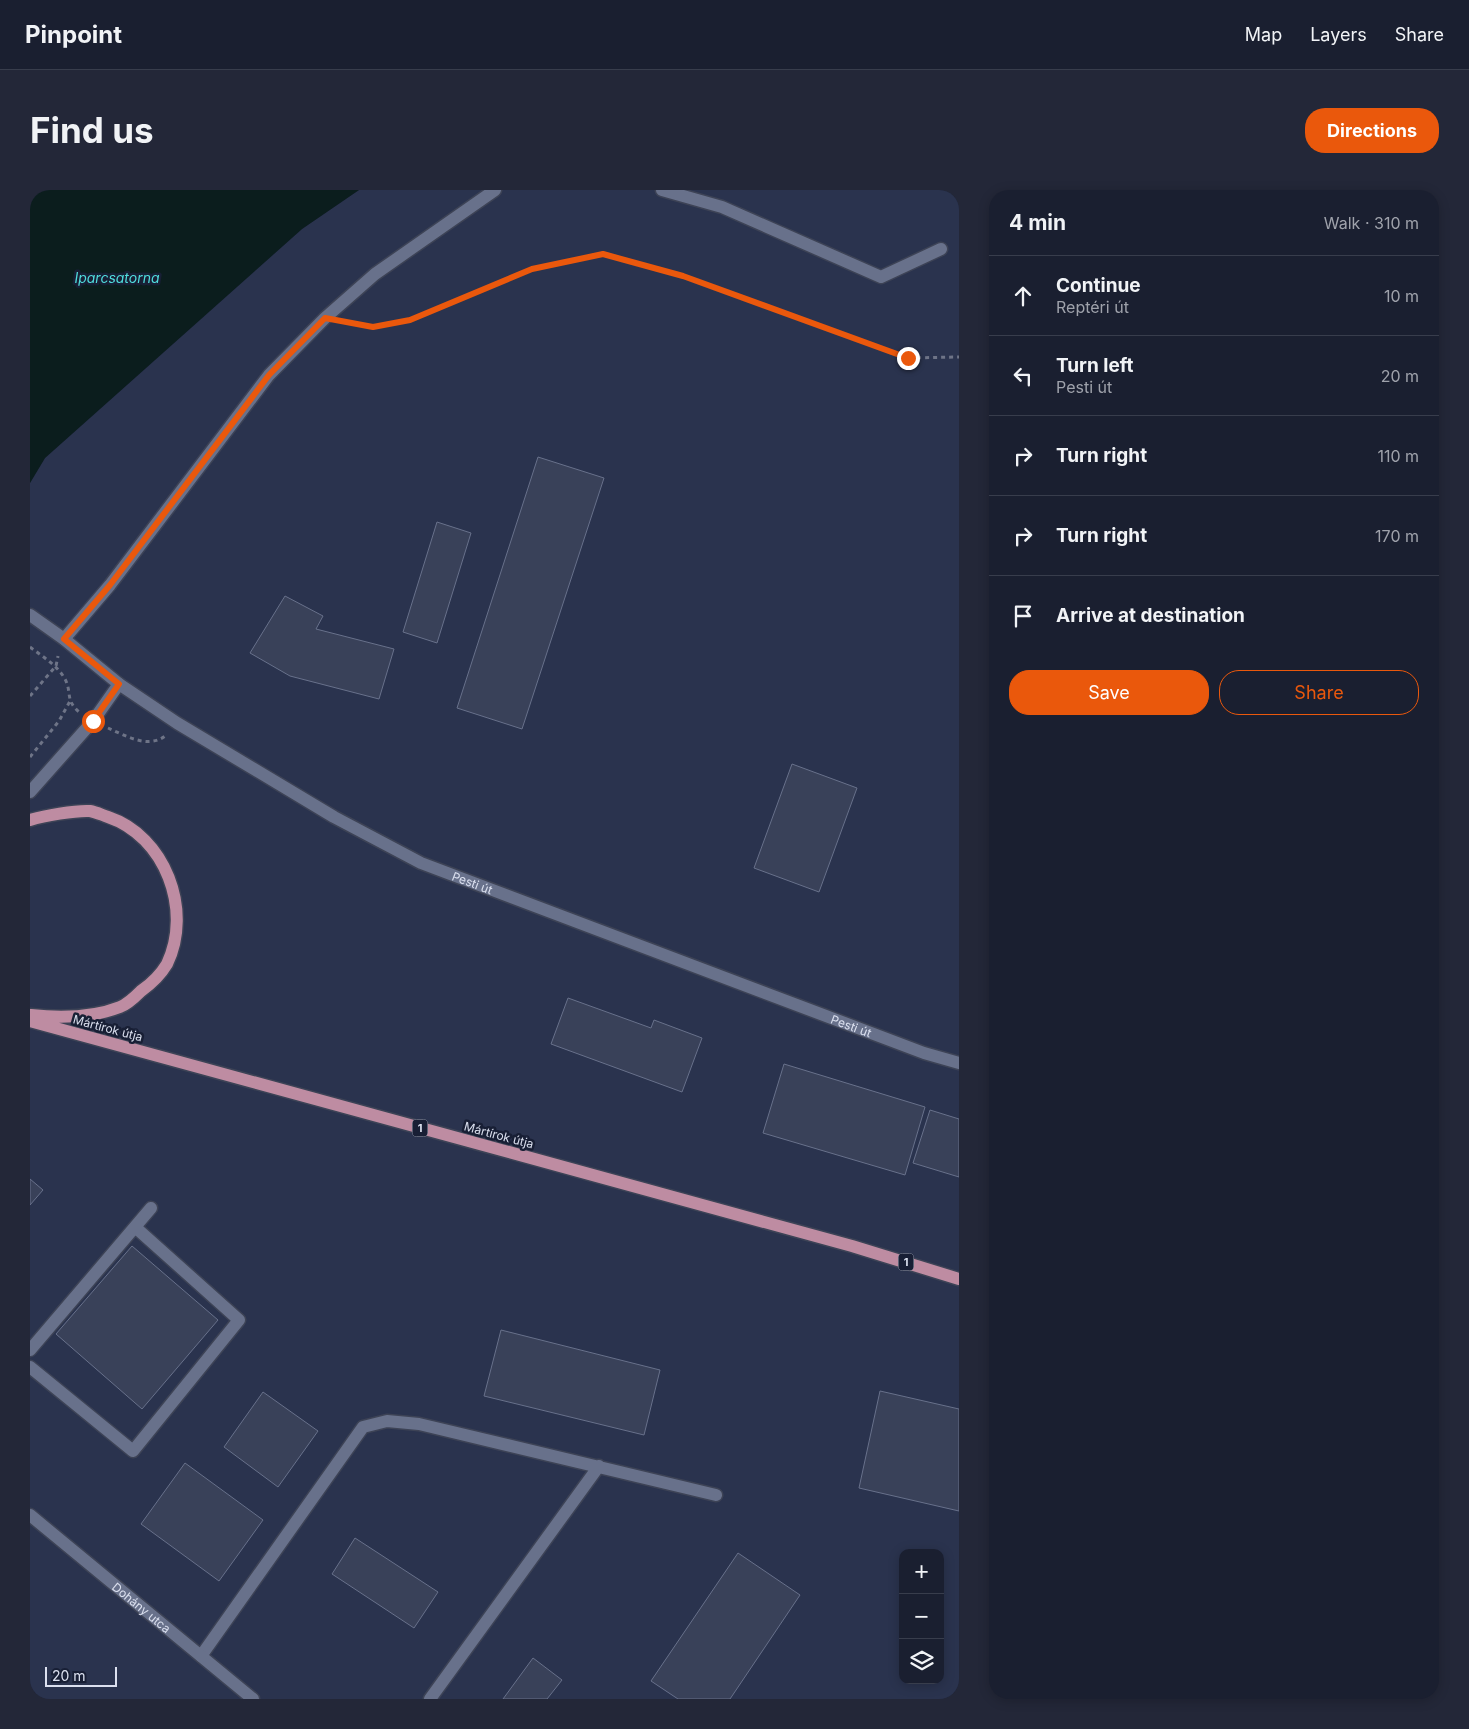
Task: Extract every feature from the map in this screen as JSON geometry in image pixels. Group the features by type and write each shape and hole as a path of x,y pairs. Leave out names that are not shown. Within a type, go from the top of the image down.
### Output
{"main road":[{"path":"30,820 42,816 90,811 118,820 139,834 159,856 169,877 176,901 177,932 167,964 151,984 122,1006 98,1014 71,1016 30,1015"},
{"name":"Mártírok útja","path":"30,1021 852,1246 959,1278"}],"street":[{"path":"64,639 110,585 269,375 325,318 375,274 495,190"},
{"path":"662,190 722,207 881,277 941,249"},
{"name":"Pesti út","path":"30,614 119,684 177,722 334,817 421,863 924,1053 959,1063"},
{"path":"30,792 93,721 119,684"},
{"path":"30,1350 151,1208"},
{"path":"30,1367 133,1451 239,1320 135,1227"},
{"path":"201,1656 363,1427 387,1421 419,1424 716,1495"},
{"path":"430,1699 599,1466"},
{"name":"Dohány utca","path":"30,1515 253,1699"}],"path":[{"path":"325,318 373,327 410,320 532,269 603,254 683,276 908,358 959,357"},
{"path":"30,647 56,666 30,696"},
{"path":"30,757 59,722 70,701"}],"shaded area":[{"path":"359,190 959,190 959,1699 30,1699 30,483 45,458 302,229"}],"water":[{"name":"Iparcsatorna","path":"30,190 359,190 302,229 45,458 30,483"}],"building":[{"path":"538,457 604,478 522,729 457,708"},
{"path":"437,522 471,533 437,643 403,632"},
{"path":"285,596 323,616 316,629 394,649 379,699 290,676 250,653"},
{"path":"792,764 857,788 819,892 754,868"},
{"path":"568,998 651,1028 654,1020 702,1038 682,1092 551,1044"},
{"path":"784,1064 925,1107 905,1175 763,1133"},
{"path":"930,1110 959,1119 959,1177 913,1163"},
{"path":"30,1179 43,1190 30,1205"},
{"path":"132,1246 218,1320 142,1409 56,1334"},
{"path":"501,1330 660,1370 644,1435 484,1396"},
{"path":"880,1391 959,1409 959,1511 859,1488"},
{"path":"263,1392 318,1431 278,1487 224,1447"},
{"path":"185,1463 263,1520 219,1581 141,1524"},
{"path":"355,1538 438,1592 414,1628 332,1574"},
{"path":"738,1553 800,1595 730,1699 678,1699 651,1681"},
{"path":"533,1658 562,1680 547,1699 503,1699"}],"route":[{"path":"93,721 119,684 64,639 110,585 269,375 325,318 373,327 410,320 532,269 603,254 683,276 908,358"}]}
